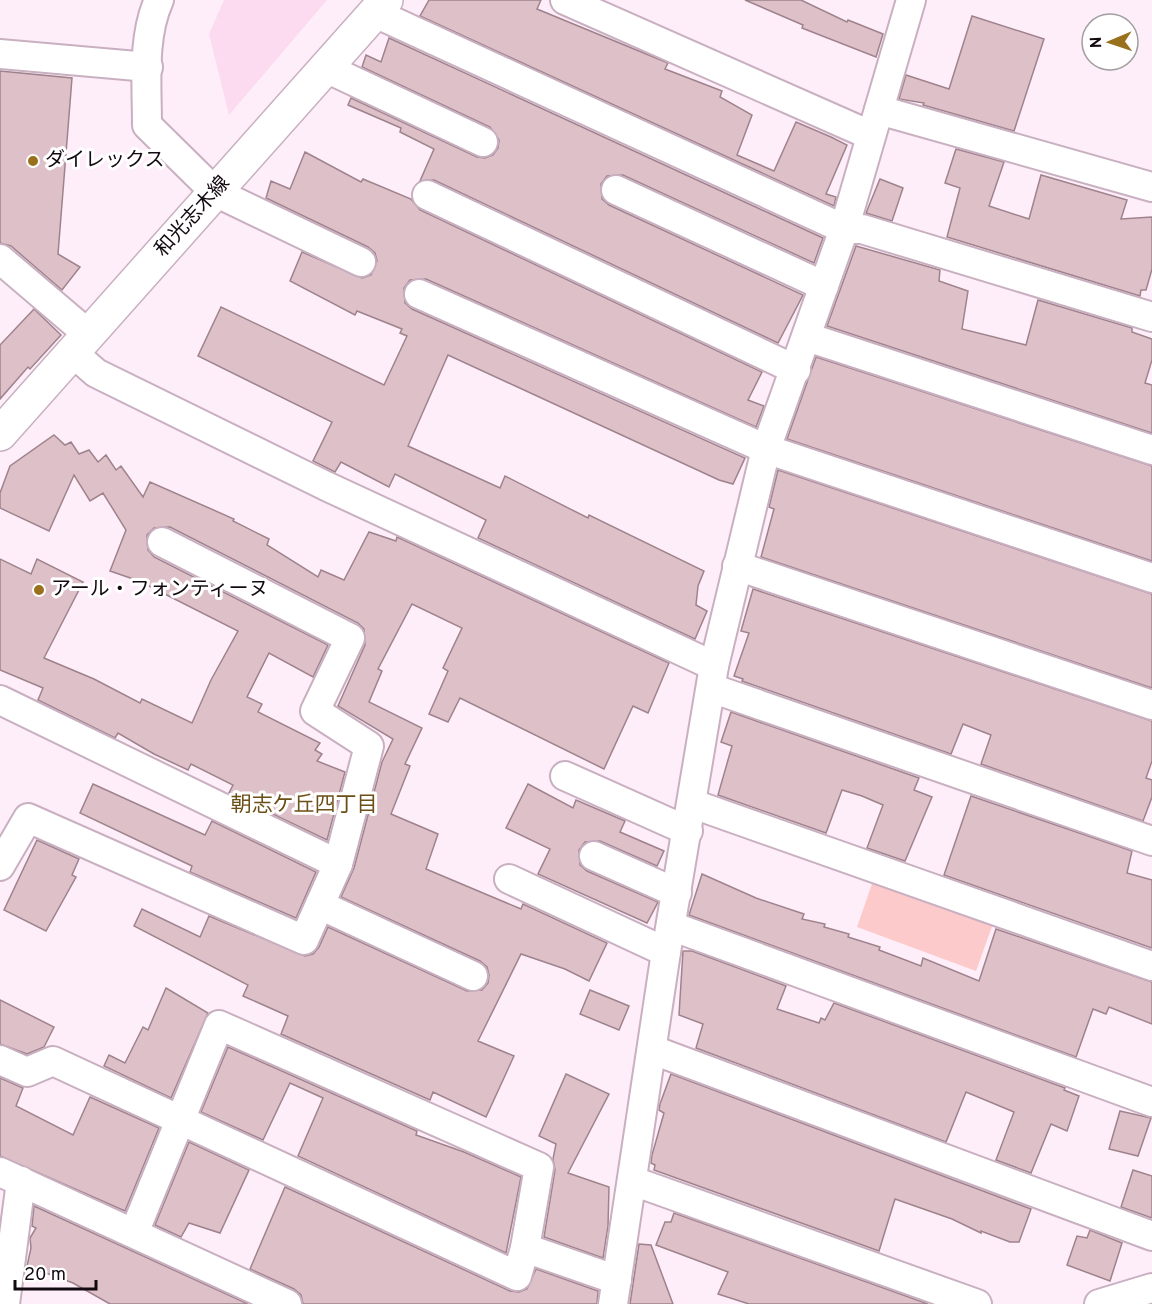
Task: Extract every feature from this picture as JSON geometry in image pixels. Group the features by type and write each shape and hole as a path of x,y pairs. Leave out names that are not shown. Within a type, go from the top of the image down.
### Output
{"main road":[{"name":"和光志木線","path":"0,434 381,6"}],"street":[{"path":"159,0 153,14 148,67 147,125 215,192 361,262"},
{"path":"565,0 875,122 1152,187"},
{"path":"525,1248 615,1292 712,677 737,566 766,449 796,370 844,229 910,0"},
{"path":"381,6 844,229 862,229 1152,317"},
{"path":"0,54 148,67"},
{"path":"326,68 483,142"},
{"path":"616,190 824,286"},
{"path":"427,195 796,370"},
{"path":"0,258 80,343 96,373 712,677 1152,840"},
{"path":"418,294 766,449 1152,578"},
{"path":"807,337 1152,450"},
{"path":"0,866 28,818 304,940 338,864 369,746 315,711 350,638 162,542"},
{"path":"737,566 1152,705"},
{"path":"0,700 338,864"},
{"path":"565,776 1152,966"},
{"path":"594,856 677,893"},
{"path":"509,879 669,939 1152,1102"},
{"path":"320,904 473,976"},
{"path":"0,1060 27,1072 53,1061 181,1118 517,1276 525,1248 539,1167 219,1025 181,1118 134,1233"},
{"path":"653,1050 1152,1236"},
{"path":"5,1304 10,1176 286,1304"},
{"path":"633,1181 977,1304"},
{"path":"1099,1304 1146,1293"}],"shaded area":[{"path":"224,0 327,0 229,115 209,34"},
{"path":"874,878 994,921 976,971 857,927"}],"building":[{"path":"429,0 541,0 537,9 668,63 665,69 722,91 720,97 752,115 737,155 774,171 796,122 847,145 826,194 836,197 834,206 420,16"},
{"path":"745,0 801,0 847,22 848,20 883,34 876,57 802,28 803,25"},
{"path":"972,16 1044,39 1014,131 923,105 924,103 899,99 906,75 949,89"},
{"path":"389,38 823,238 814,263 623,175 607,176 601,184 602,199 609,205 803,295 778,343 434,180 420,181 434,149 400,132 401,128 348,105 351,98 477,157 485,158 493,155 498,148 499,140 490,127 362,67 366,55 381,62"},
{"name":"ダイレックス","path":"0,71 72,78 58,254 80,267 62,290 11,246 0,243"},
{"path":"956,149 1004,162 989,206 1029,219 1041,175 1127,200 1121,219 1152,217 1152,269 1146,290 1141,290 1140,296 947,237 960,188 945,183"},
{"path":"305,152 361,182 363,179 411,199 420,210 762,372 748,400 764,406 756,427 426,279 410,280 404,288 405,303 412,309 745,458 733,484 719,480 448,355 408,446 500,488 505,476 588,518 589,515 704,571 698,586 696,605 707,611 695,639 478,538 486,520 395,474 389,487 341,462 335,472 313,461 332,422 198,356 221,307 384,385 407,336 400,333 402,329 357,311 355,315 290,281 302,252 362,278 371,275 377,261 375,253 368,247 266,198 271,181 290,189"},
{"path":"880,179 903,188 892,221 866,213"},
{"path":"856,246 940,270 939,281 968,291 962,329 1026,345 1038,300 1132,328 1132,332 1152,339 1152,360 1145,383 1152,385 1152,433 827,326"},
{"path":"34,309 61,335 30,369 28,367 0,399 0,345"},
{"path":"816,357 1152,466 1152,561 787,439"},
{"path":"54,435 65,445 71,442 79,454 89,450 98,462 106,455 116,470 121,466 143,497 150,482 234,519 233,521 269,539 267,545 318,577 321,570 344,580 369,532 396,541 397,537 669,663 648,713 633,706 604,769 460,698 448,722 429,714 448,671 443,668 462,628 412,604 378,669 382,671 369,702 422,728 405,764 410,766 391,814 438,834 426,869 521,909 523,904 607,943 589,981 565,969 521,954 478,1041 514,1056 486,1117 433,1092 430,1100 281,1034 288,1016 243,996 248,985 134,926 142,909 200,937 209,916 305,956 313,954 319,947 328,927 467,991 482,990 488,983 487,967 480,961 341,897 354,868 382,762 393,739 338,706 365,645 364,629 358,623 170,527 154,528 147,535 148,550 154,557 328,645 313,677 269,653 247,697 262,704 258,712 320,743 315,750 322,754 317,761 345,772 327,840 229,793 233,785 191,764 188,770 118,733 115,738 38,700 43,688 0,670 0,559 31,574 37,559 83,582 44,658 94,679 140,703 142,699 192,723 211,680 238,631 139,581 110,571 126,530 103,493 90,501 74,475 49,531 0,508 0,493 10,466"},
{"path":"778,470 1152,594 1152,688 761,557 774,509 769,507"},
{"path":"753,589 1152,721 1152,761 1146,778 1152,780 1152,797 1143,821 981,764 991,735 963,724 951,754 742,681 743,679 734,676 749,633 741,631"},
{"path":"731,712 919,778 914,790 932,797 905,861 867,848 883,805 862,796 842,790 826,833 718,795 732,746 721,742"},
{"path":"93,784 205,835 212,821 316,872 296,918 190,872 192,866 80,813"},
{"path":"528,784 573,808 576,800 625,821 620,832 664,851 657,866 600,841 585,842 579,850 580,865 587,871 658,902 647,923 538,874 550,849 506,828"},
{"path":"971,796 1132,851 1127,873 1152,880 1152,948 944,875"},
{"path":"37,840 79,859 72,875 76,877 46,931 4,910"},
{"path":"702,874 756,898 804,914 802,919 825,924 824,927 849,934 848,937 880,947 879,950 921,966 923,958 979,981 996,929 1152,982 1152,1024 1109,1007 1106,1014 1093,1009 1076,1057 689,915"},
{"path":"683,951 692,951 786,986 777,1009 819,1023 821,1018 825,1020 834,1003 1065,1088 1064,1090 1079,1096 1067,1131 1051,1124 1031,1173 996,1160 1014,1112 966,1092 946,1142 696,1048 703,1024 679,1015"},
{"path":"166,988 208,1013 171,1098 104,1066 109,1055 125,1063 143,1027 148,1030"},
{"path":"590,990 629,1006 619,1030 580,1014"},
{"path":"0,1000 54,1027 44,1047 27,1054 0,1044"},
{"path":"228,1047 417,1131 416,1135 464,1152 521,1177 506,1253 298,1156 323,1098 290,1083 263,1140 201,1112"},
{"path":"566,1074 609,1094 568,1173 609,1187 608,1226 603,1258 544,1237 555,1170 553,1159 556,1144 539,1136"},
{"path":"671,1074 1031,1209 1019,1242 1010,1242 981,1231 981,1233 952,1219 895,1199 879,1251 654,1170 655,1165 651,1163 652,1155 664,1113 659,1110 660,1104"},
{"path":"0,1078 23,1088 16,1106 73,1135 90,1097 159,1128 125,1211 0,1156"},
{"path":"1120,1111 1151,1118 1138,1156 1109,1149"},
{"path":"189,1142 249,1170 220,1233 189,1223 181,1237 155,1225"},
{"path":"1133,1170 1152,1176 1152,1218 1121,1207"},
{"path":"285,1187 510,1291 519,1292 527,1289 536,1269 598,1291 597,1304 303,1304 301,1295 294,1289 250,1269"},
{"path":"34,1206 248,1304 110,1304 73,1283 27,1266 31,1248 30,1238 36,1228 32,1226"},
{"path":"674,1213 928,1304 749,1304 718,1294 728,1272 656,1245 665,1222 671,1222"},
{"path":"1090,1230 1122,1243 1110,1281 1067,1265 1077,1236 1087,1238"},
{"path":"639,1244 651,1245 673,1304 630,1304"}],"place":[{"name":"ダイレックス","path":"33,161"},
{"name":"アール・フォンティーヌ","path":"39,590"}],"district":[{"name":"朝志ケ丘四丁目","path":"304,805"}]}
